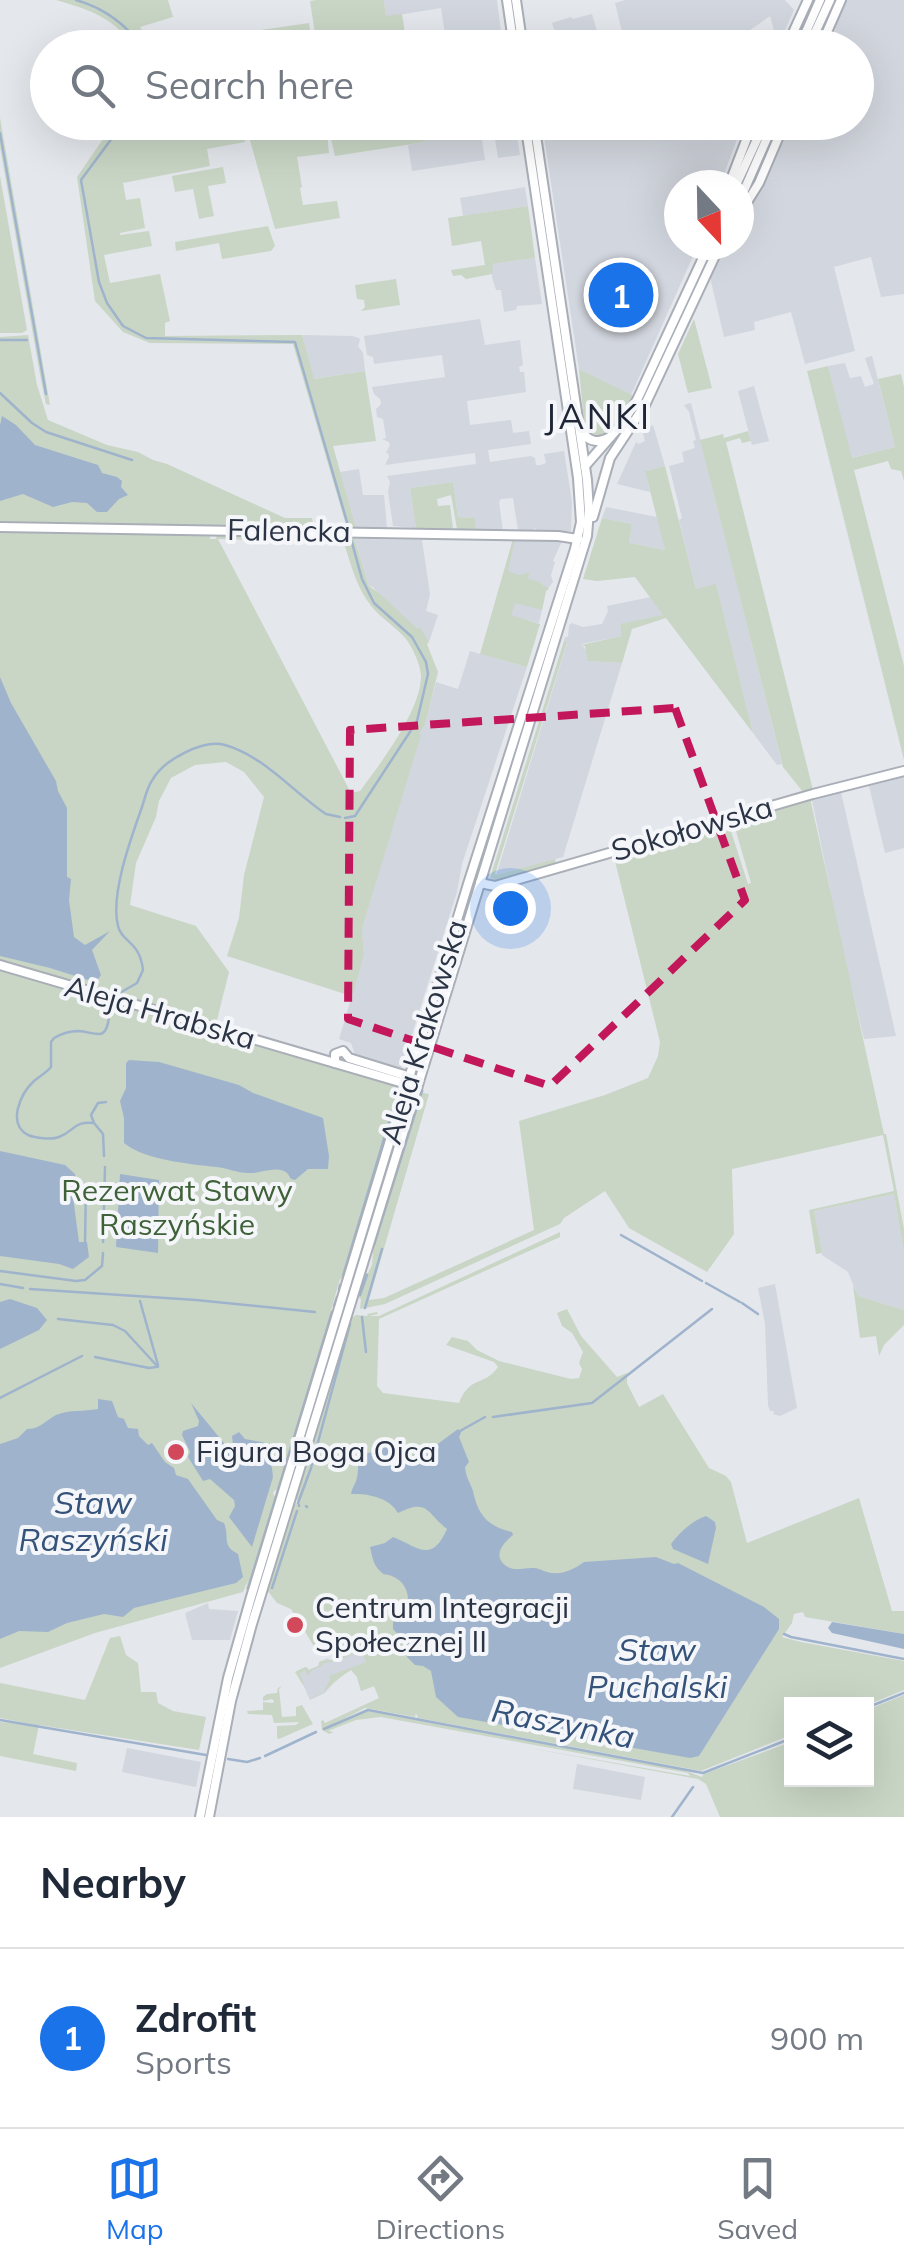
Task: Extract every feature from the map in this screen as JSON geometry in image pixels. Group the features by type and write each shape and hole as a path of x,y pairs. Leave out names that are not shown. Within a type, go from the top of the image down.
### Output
{"main road":[{"path":"507,0 511,30"},
{"path":"516,0 520,30"},
{"path":"794,30 808,0"},
{"path":"809,30 820,0"},
{"path":"813,30 830,0"},
{"path":"828,30 840,0"},
{"name":"Aleja Krakowska","path":"200,1817 241,1630 468,884 582,538 576,460 528,140"},
{"name":"Aleja Krakowska","path":"209,1817 237,1676 421,1080 582,538 590,499 537,140"},
{"path":"737,170 746,140"},
{"path":"740,170 756,140"},
{"path":"753,170 766,140"},
{"path":"754,190 778,140"},
{"path":"578,478 614,434 642,390 708,260"},
{"path":"576,460 591,470 610,458 645,405 709,260"},
{"path":"580,426 593,440 614,434"},
{"path":"582,538 610,458"},
{"name":"Falencka","path":"0,527 582,538"},
{"name":"Sokołowska","path":"480,883 500,884 904,771"},
{"name":"Aleja Hrabska","path":"0,966 320,1059 404,1075 408,1082 421,1080"},
{"path":"414,1065 421,1080"}],"highlighted area":[{"path":"675,708 745,900 550,1086 348,1019 350,730"}],"shaded area":[{"path":"384,0 497,0 501,30 444,30 441,8 386,17"},
{"path":"785,0 794,10 785,30 774,30 770,16 750,30 622,30 615,3"},
{"path":"843,0 904,0 904,294 881,297 871,257 834,267 855,351 805,364 791,312 754,322 755,330 724,337 710,277 717,260 754,260 754,193 782,140 874,140 874,30 835,30"},
{"path":"592,14 597,30 554,30 552,23"},
{"path":"482,140 485,160 412,171 408,145"},
{"path":"495,140 518,140 520,155 498,158"},
{"path":"545,140 737,140 726,170 664,170 664,260 691,260 631,395 579,369"},
{"path":"525,187 528,206 463,216 460,198"},
{"path":"535,258 542,304 517,306 516,310 504,312 501,290 496,290 492,277 492,264"},
{"path":"480,319 485,345 520,340 523,365 519,367 524,372 526,392 467,401 470,425 511,420 513,433 529,431 531,444 488,450 490,462 531,456 536,465 541,465 546,463 544,454 564,451 572,502 571,531 536,531 535,527 533,531 518,530 513,498 499,502 503,531 476,530 474,518 458,517 453,482 410,488 416,528 393,526 387,476 476,464 475,453 385,465 390,445 382,439 386,438 383,419 377,417 376,409 381,404 372,387 445,377 442,355 374,364 373,357 367,355 364,336"},
{"path":"302,335 359,338 365,371 313,379"},
{"path":"872,356 895,447 851,458 828,366 845,363 850,378 861,376 865,387 874,384 865,358"},
{"path":"754,386 769,441 752,445 738,391"},
{"path":"691,403 782,764 777,765 753,733 716,585 696,589 669,466 684,462 682,452 695,448 689,412 684,405"},
{"path":"653,425 665,466 645,471 650,492 617,484 636,442 645,441 643,433"},
{"path":"359,469 363,495 384,495 387,528 356,528 340,472"},
{"path":"606,507 657,517 665,550 629,543 632,524 602,518"},
{"path":"355,539 422,540 430,594 426,611 438,615 429,642 420,628 369,586"},
{"path":"513,539 562,541 553,561 553,582 546,591 539,623 511,616 497,598"},
{"path":"651,597 664,615 620,625 623,636 581,644 589,661 622,663 563,857 496,876 567,643 564,641 569,625 602,624 607,606"},
{"path":"470,651 527,667 462,864 457,892 401,1069 355,1055 351,1043 339,1039 364,955 362,929 436,682 458,689"},
{"path":"904,777 904,848 885,853 869,786"},
{"path":"841,792 896,1036 864,1039 843,952 812,800"},
{"path":"894,1194 904,1253 904,1310 858,1296 848,1272 822,1255 814,1211"},
{"path":"775,1284 797,1408 780,1416 773,1414 768,1405 765,1324 758,1288"},
{"path":"208,1603 209,1609 238,1611 230,1640 192,1640 185,1613"},
{"path":"372,1647 395,1681 379,1698 374,1686 361,1691 351,1670 338,1677 325,1693 310,1700 297,1671 307,1667 309,1670 337,1654"},
{"path":"127,1748 201,1762 196,1787 122,1772"},
{"path":"577,1764 645,1777 641,1800 573,1789"}],"green space":[{"path":"56,0 168,0 173,17 140,27 142,30 120,30 80,7"},
{"path":"384,0 386,16 402,14 404,30 314,30 310,1"},
{"path":"309,23 310,30 261,30"},
{"path":"0,118 50,405 46,404 41,380 0,147"},
{"path":"102,140 244,140 207,149 210,166 123,183 126,200 140,198 145,228 120,235 149,231 152,246 104,255 110,283 160,274 170,321 165,323 165,336 302,335 314,379 365,371 376,441 333,446 356,528 0,524 0,337 28,335 48,420 107,445 138,452 285,518 312,518 313,524 346,525 293,344 150,343 123,332 95,301 77,177"},
{"path":"250,140 328,140 329,153 297,157 300,188 303,205 337,201 340,218 275,229"},
{"path":"331,140 425,140 425,142 335,156"},
{"path":"223,167 226,183 208,186 214,216 199,219 193,189 175,192 172,176"},
{"path":"0,176 27,330 22,333 0,333"},
{"path":"528,206 535,258 493,264 492,274 466,279 453,276 451,270 485,265 481,241 452,246 448,218"},
{"path":"268,226 275,246 271,251 222,259 219,243 176,251 175,242"},
{"path":"396,279 400,305 361,311 364,300 357,299 355,285"},
{"path":"694,319 712,388 688,393 678,354"},
{"path":"828,366 852,458 895,447 878,379 901,374 904,387 904,481 901,471 891,469 888,461 854,470 904,666 904,760 807,371"},
{"path":"579,369 634,396 605,437 594,439 585,432"},
{"path":"748,431 751,441 742,443 740,438 726,442 813,790 803,792 783,767 700,440"},
{"path":"665,466 696,589 716,584 753,733 666,618 632,629 622,663 588,661 585,646 581,645 622,636 620,624 663,615 635,577 583,579 602,518 632,524 629,543 665,550 645,471"},
{"path":"453,482 458,517 475,518 476,530 457,529 451,495 437,499 438,506 450,505 453,529 416,528 410,488"},
{"path":"0,532 210,534 210,539 216,539 217,534 354,537 369,586 420,627 438,672 362,929 364,955 353,994 227,956 239,918 244,875 264,797 244,772 226,762 195,765 171,778 136,863 130,905 196,926 229,972 216,1024 0,962","holes":["218,539 344,543 362,592 406,639 421,675 415,704 398,736 360,791 351,793"]},
{"path":"513,539 508,571 518,575 529,573 528,579 549,589 542,610 515,603 511,615 540,624 527,667 480,654"},
{"path":"564,641 567,642 495,874 555,859 556,864 499,880 490,878"},
{"path":"810,798 886,1134 904,1229 904,1253 894,1194 814,1211 822,1253 816,1254 809,1210 894,1191 883,1135 732,1169 734,1234 707,1272 629,1228 605,1191 560,1224 385,1304 360,1309 361,1299 357,1297 372,1265 374,1241 425,1082 423,1093 429,1094 369,1300 384,1298 534,1230 519,1121 648,1078 660,1042 614,857 728,822 748,884 751,883 733,821"},
{"name":"Rezerwat Stawy Raszyńskie","path":"0,968 369,1076 396,1085 398,1090 392,1123 344,1280 340,1279 331,1310 334,1312 279,1491 273,1494 277,1499 249,1590 248,1580 243,1592 95,1633 0,1668"},
{"path":"560,1232 560,1237 379,1319 377,1386 383,1393 459,1403 468,1388 498,1367 494,1362 446,1345 452,1337 468,1341 499,1361 579,1378 583,1352 572,1333 562,1326 557,1313 567,1309 581,1336 617,1377 627,1373 627,1383 639,1407 663,1394 709,1468 731,1482 747,1543 859,1498 892,1611 904,1611 904,1634 805,1617 803,1612 794,1614 782,1637 904,1661 904,1690 874,1702 874,1697 784,1697 784,1738 701,1771 418,1718 416,1713 415,1717 365,1708 334,1724 366,1711 678,1768 702,1777 784,1745 784,1787 874,1787 874,1707 904,1695 904,1817 720,1817 706,1784 698,1779 524,1747 690,1776 688,1773 381,1717 356,1720 328,1731 334,1732 329,1734 322,1730 321,1721 325,1723 379,1698 374,1686 361,1691 351,1670 323,1692 329,1676 366,1662 362,1651 323,1663 308,1676 305,1670 300,1673 303,1685 295,1672 334,1659 329,1648 318,1652 323,1645 315,1648 291,1609 277,1603 267,1590 293,1504 298,1503 296,1495 350,1319 377,1312 369,1316 379,1316"},
{"path":"853,1285 858,1296 904,1310 904,1325 884,1345 879,1356 876,1336 860,1338"},
{"path":"120,1636 126,1655 138,1663 141,1692 156,1692 158,1703 173,1711 206,1717 199,1750 39,1725 33,1754 77,1763 76,1771 0,1756 0,1722 35,1725 0,1718 0,1683 85,1700 110,1638"},
{"path":"282,1686 282,1717 296,1716 296,1707 302,1705 313,1724 279,1739 277,1726 299,1722 274,1723 272,1715 247,1711 263,1710 263,1702 273,1703 272,1699 263,1701 263,1697 277,1693 278,1688"}],"water":[{"path":"2,416 35,445 98,465 102,473 122,481 121,487 128,495 107,512 97,512 87,503 53,507 23,494 0,501"},
{"path":"0,677 67,808 67,877 71,879 69,900 74,937 85,945 110,931 92,950 101,975 97,981 0,956"},
{"path":"129,1060 159,1062 239,1085 323,1118 328,1169 308,1169 295,1180 280,1170 244,1173 168,1160 133,1149 124,1143 120,1101 126,1088"},
{"path":"0,1151 65,1165 75,1174 73,1197 79,1242 87,1242 89,1257 73,1269 0,1256"},
{"path":"120,1174 159,1180 158,1253 116,1247"},
{"path":"10,1299 37,1308 47,1320 39,1330 0,1349 0,1302"},
{"name":"Staw Raszyński","path":"98,1399 112,1401 128,1428 138,1429 139,1436 148,1445 152,1443 176,1475 188,1479 217,1520 224,1523 228,1544 238,1554 243,1577 236,1583 134,1608 123,1617 104,1614 48,1632 19,1631 0,1639 0,1444 56,1415 98,1409"},
{"path":"191,1403 228,1448 233,1445 232,1436 239,1432 245,1439 271,1444 267,1456 273,1477 252,1547 229,1517 234,1500 210,1479 203,1481 188,1457 183,1431 198,1426 199,1421"},
{"name":"Staw Puchalski","path":"458,1429 469,1462 466,1474 481,1513 490,1523 512,1532 499,1555 508,1567 557,1573 584,1562 656,1557 678,1563 764,1607 779,1619 779,1629 699,1756 690,1758 458,1717 436,1697 431,1671 407,1657 402,1639 393,1629 393,1622 407,1612 405,1587 379,1570 370,1547 393,1537 429,1550 447,1529 422,1507 398,1513 378,1498 351,1494 361,1454 388,1445 412,1456 435,1446"},
{"path":"706,1516 715,1522 716,1528 708,1564 673,1549 671,1544 687,1527"},
{"path":"832,1622 904,1634 904,1649 832,1633 828,1628"}],"waterway":[{"path":"76,0 114,18 127,30"},
{"path":"0,133 46,394"},
{"path":"111,140 81,180 99,282 107,303 123,326 146,338 295,342 349,529"},
{"path":"0,340 27,340"},
{"path":"0,393 46,432 132,460"},
{"path":"345,818 355,816 417,721 428,674 412,637 374,603 362,579 351,539"},
{"path":"118,994 137,983 143,970 138,953 118,926 119,883 148,789 166,765 195,748 225,745 253,757 326,814 340,817"},
{"path":"94,1123 78,1125 56,1138 35,1137 22,1130 17,1117 20,1101 29,1087 51,1067 54,1038 75,1031 103,1033 109,1017"},
{"path":"374,1245 422,1091"},
{"path":"104,1156 103,1134 91,1115 98,1103 106,1102"},
{"path":"343,1276 392,1112"},
{"path":"103,1242 105,1167"},
{"path":"85,1242 86,1186"},
{"path":"621,1235 702,1281"},
{"path":"365,1308 382,1249"},
{"path":"0,1271 85,1280 102,1266 103,1253"},
{"path":"360,1295 367,1275"},
{"path":"706,1283 740,1302"},
{"path":"0,1284 23,1288"},
{"path":"339,1290 340,1285"},
{"path":"30,1289 315,1312"},
{"path":"334,1306 337,1297"},
{"path":"140,1301 158,1365"},
{"path":"742,1303 758,1314"},
{"path":"493,1417 592,1403 712,1309"},
{"path":"248,1589 332,1312"},
{"path":"362,1317 366,1352"},
{"path":"58,1319 113,1325 125,1331 158,1367"},
{"path":"298,1503 350,1324"},
{"path":"0,1398 82,1356"},
{"path":"95,1357 156,1367"},
{"path":"460,1431 485,1417"},
{"path":"272,1588 297,1511"},
{"path":"784,1634 904,1659"},
{"name":"Raszynka","path":"874,1705 904,1693"},
{"name":"Raszynka","path":"324,1729 368,1710 703,1773 784,1741"},
{"name":"Raszynka","path":"0,1720 206,1755"},
{"name":"Raszynka","path":"265,1756 316,1732"},
{"name":"Raszynka","path":"228,1759 247,1762 260,1758"},
{"path":"672,1817 693,1787"}],"place":[{"name":"Zdrofit","path":"621,295"},
{"name":"Figura Boga Ojca","path":"176,1452"},
{"name":"Centrum Integracji Społecznej II","path":"295,1625"}],"district":[{"name":"JANKI","path":"598,417"}]}
